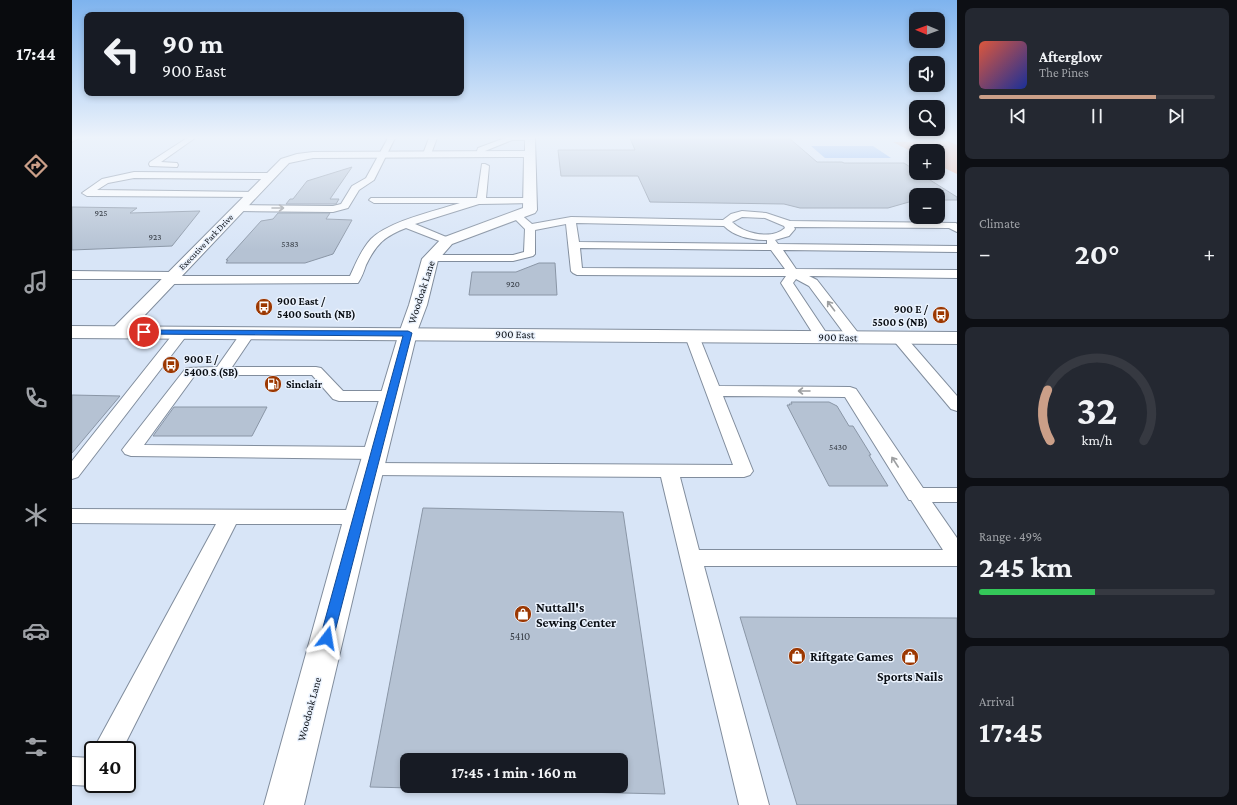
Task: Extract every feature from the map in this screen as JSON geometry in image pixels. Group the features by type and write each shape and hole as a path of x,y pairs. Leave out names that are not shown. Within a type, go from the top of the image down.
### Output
{"street":[{"name":"Executive Park Drive","path":"118,332 253,194 268,176"},
{"path":"530,176 530,201"},
{"name":"Woodoak Lane","path":"284,805 373,461 408,333 418,305 431,258 447,241 530,210 530,201"},
{"name":"900 East","path":"72,332 408,333 957,338"}],"lane":[{"path":"131,176 105,181 87,193 253,194"},
{"path":"239,208 340,208 345,206 355,188 370,180 372,176"},
{"path":"481,200 484,176"},
{"path":"374,200 530,201"},
{"path":"72,275 170,278 354,280 364,255 372,244 386,232 421,218 481,200"},
{"path":"727,223 732,217 746,214 766,216 788,224 952,225 957,229"},
{"path":"431,258 513,258 529,254 530,228 516,215"},
{"path":"530,228 571,220 727,223 730,227 743,234 768,237 788,233 790,229 788,224"},
{"path":"571,220 578,271 794,274 957,274"},
{"path":"406,224 447,241"},
{"path":"768,237 794,274 813,283 854,337"},
{"path":"574,245 957,249"},
{"path":"794,274 787,283 822,337"},
{"path":"72,473 182,332"},
{"path":"221,371 248,332"},
{"path":"391,396 339,396 316,371 191,371 132,450 373,461 669,471 744,471 692,336"},
{"path":"899,338 957,406"},
{"path":"713,391 850,392 957,557"},
{"path":"669,471 754,805"},
{"path":"916,495 957,495"},
{"path":"72,516 358,517"},
{"path":"112,741 230,517"},
{"path":"691,558 957,557"},
{"path":"72,771 84,772"}],"building":[{"path":"324,176 346,176 330,199 339,199 336,204 286,204 290,199 293,199 307,181"},
{"path":"561,176 909,176 909,180 930,180 943,188 909,188 909,202 888,208 800,208 784,204 650,202 638,176"},
{"path":"945,189 957,197 957,200 945,200"},
{"path":"72,207 137,208 130,213 200,211 172,246 72,250"},
{"path":"278,213 330,213 326,219 352,220 333,254 305,263 226,263 228,260 226,260 261,221 273,219"},
{"path":"539,263 555,263 557,295 469,295 472,272 516,272"},
{"path":"72,395 120,396 72,453"},
{"path":"791,402 829,402 837,406 849,426 853,426 888,486 829,486 787,405 792,404"},
{"path":"174,407 267,407 252,436 153,436"},
{"path":"423,508 623,512 665,794 623,793 628,793 628,753 400,753 400,788 370,787"},
{"path":"740,617 957,618 957,805 797,805"}],"place":[{"name":"900 East / 5400 South (NB)","path":"264,307"},
{"name":"900 E / 5500 S (NB)","path":"941,315"},
{"name":"900 E / 5400 S (SB)","path":"171,365"},
{"name":"Sinclair","path":"273,384"},
{"name":"Nuttall's Sewing Center","path":"523,614"},
{"name":"Riftgate Games","path":"797,656"},
{"name":"Sports Nails","path":"910,657"}],"route":[{"path":"144,332 408,333 327,638"}]}
